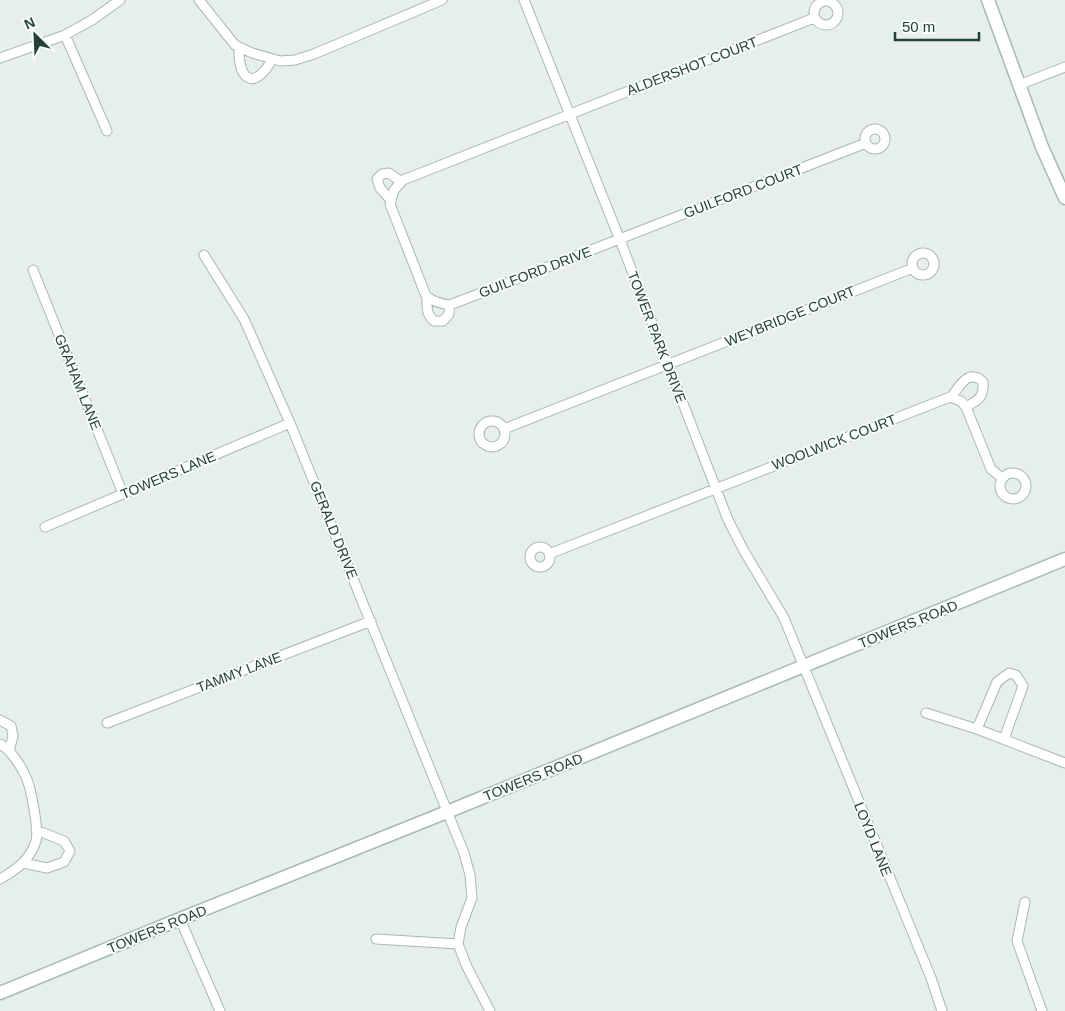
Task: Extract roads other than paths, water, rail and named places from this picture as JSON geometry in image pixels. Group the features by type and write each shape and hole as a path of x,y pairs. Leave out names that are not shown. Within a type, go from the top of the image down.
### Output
{"main road":[{"path":"988,0 1042,147 1065,198"},
{"name":"TOWERS ROAD","path":"0,993 1065,559"}],"street":[{"path":"0,58 66,35 92,20 120,0"},
{"path":"199,0 235,44 252,54 272,60 295,60 314,54 442,0"},
{"name":"TOWER PARK DRIVE","path":"524,0 620,240 728,520 784,618 804,666"},
{"name":"ALDERSHOT COURT","path":"570,114 814,18"},
{"path":"66,35 107,132"},
{"path":"240,47 240,63 242,71 246,76 255,78 260,76 272,60"},
{"path":"1019,85 1065,66"},
{"path":"390,199 400,181 570,114"},
{"name":"GUILFORD COURT","path":"620,240 866,143"},
{"name":"GUILFORD DRIVE","path":"400,181 389,173 382,174 377,179 380,188 390,199 395,219 427,297 429,317 434,321 443,321 449,314 450,305 620,240"},
{"name":"GERALD DRIVE","path":"204,256 246,323 290,423 464,853 470,875 472,898 461,927 458,944"},
{"name":"WEYBRIDGE COURT","path":"504,429 913,268"},
{"name":"GRAHAM LANE","path":"33,270 123,494"},
{"path":"427,297 440,304 450,305"},
{"name":"WOOLWICK COURT","path":"549,554 951,397 964,380 971,376 978,377 983,382 983,392 978,400 966,407"},
{"path":"951,397 961,401 966,407 990,469 1002,478"},
{"name":"TOWERS LANE","path":"45,527 290,423"},
{"name":"TAMMY LANE","path":"107,723 371,621"},
{"name":"LOYD LANE","path":"804,666 942,1011"},
{"path":"977,729 997,682 1008,673 1016,675 1023,686 1004,739"},
{"path":"926,713 977,729 1065,763"},
{"path":"0,720 11,726 13,736 9,751"},
{"path":"0,744 7,748 26,778 35,814 36,830 36,840 30,854 19,869 0,879"},
{"path":"23,863 47,868 64,862 70,851 64,841 36,830"},
{"path":"1025,902 1016,941 1042,1011"},
{"path":"180,919 220,1011"},
{"path":"376,939 458,944 467,967 490,1011"}]}
